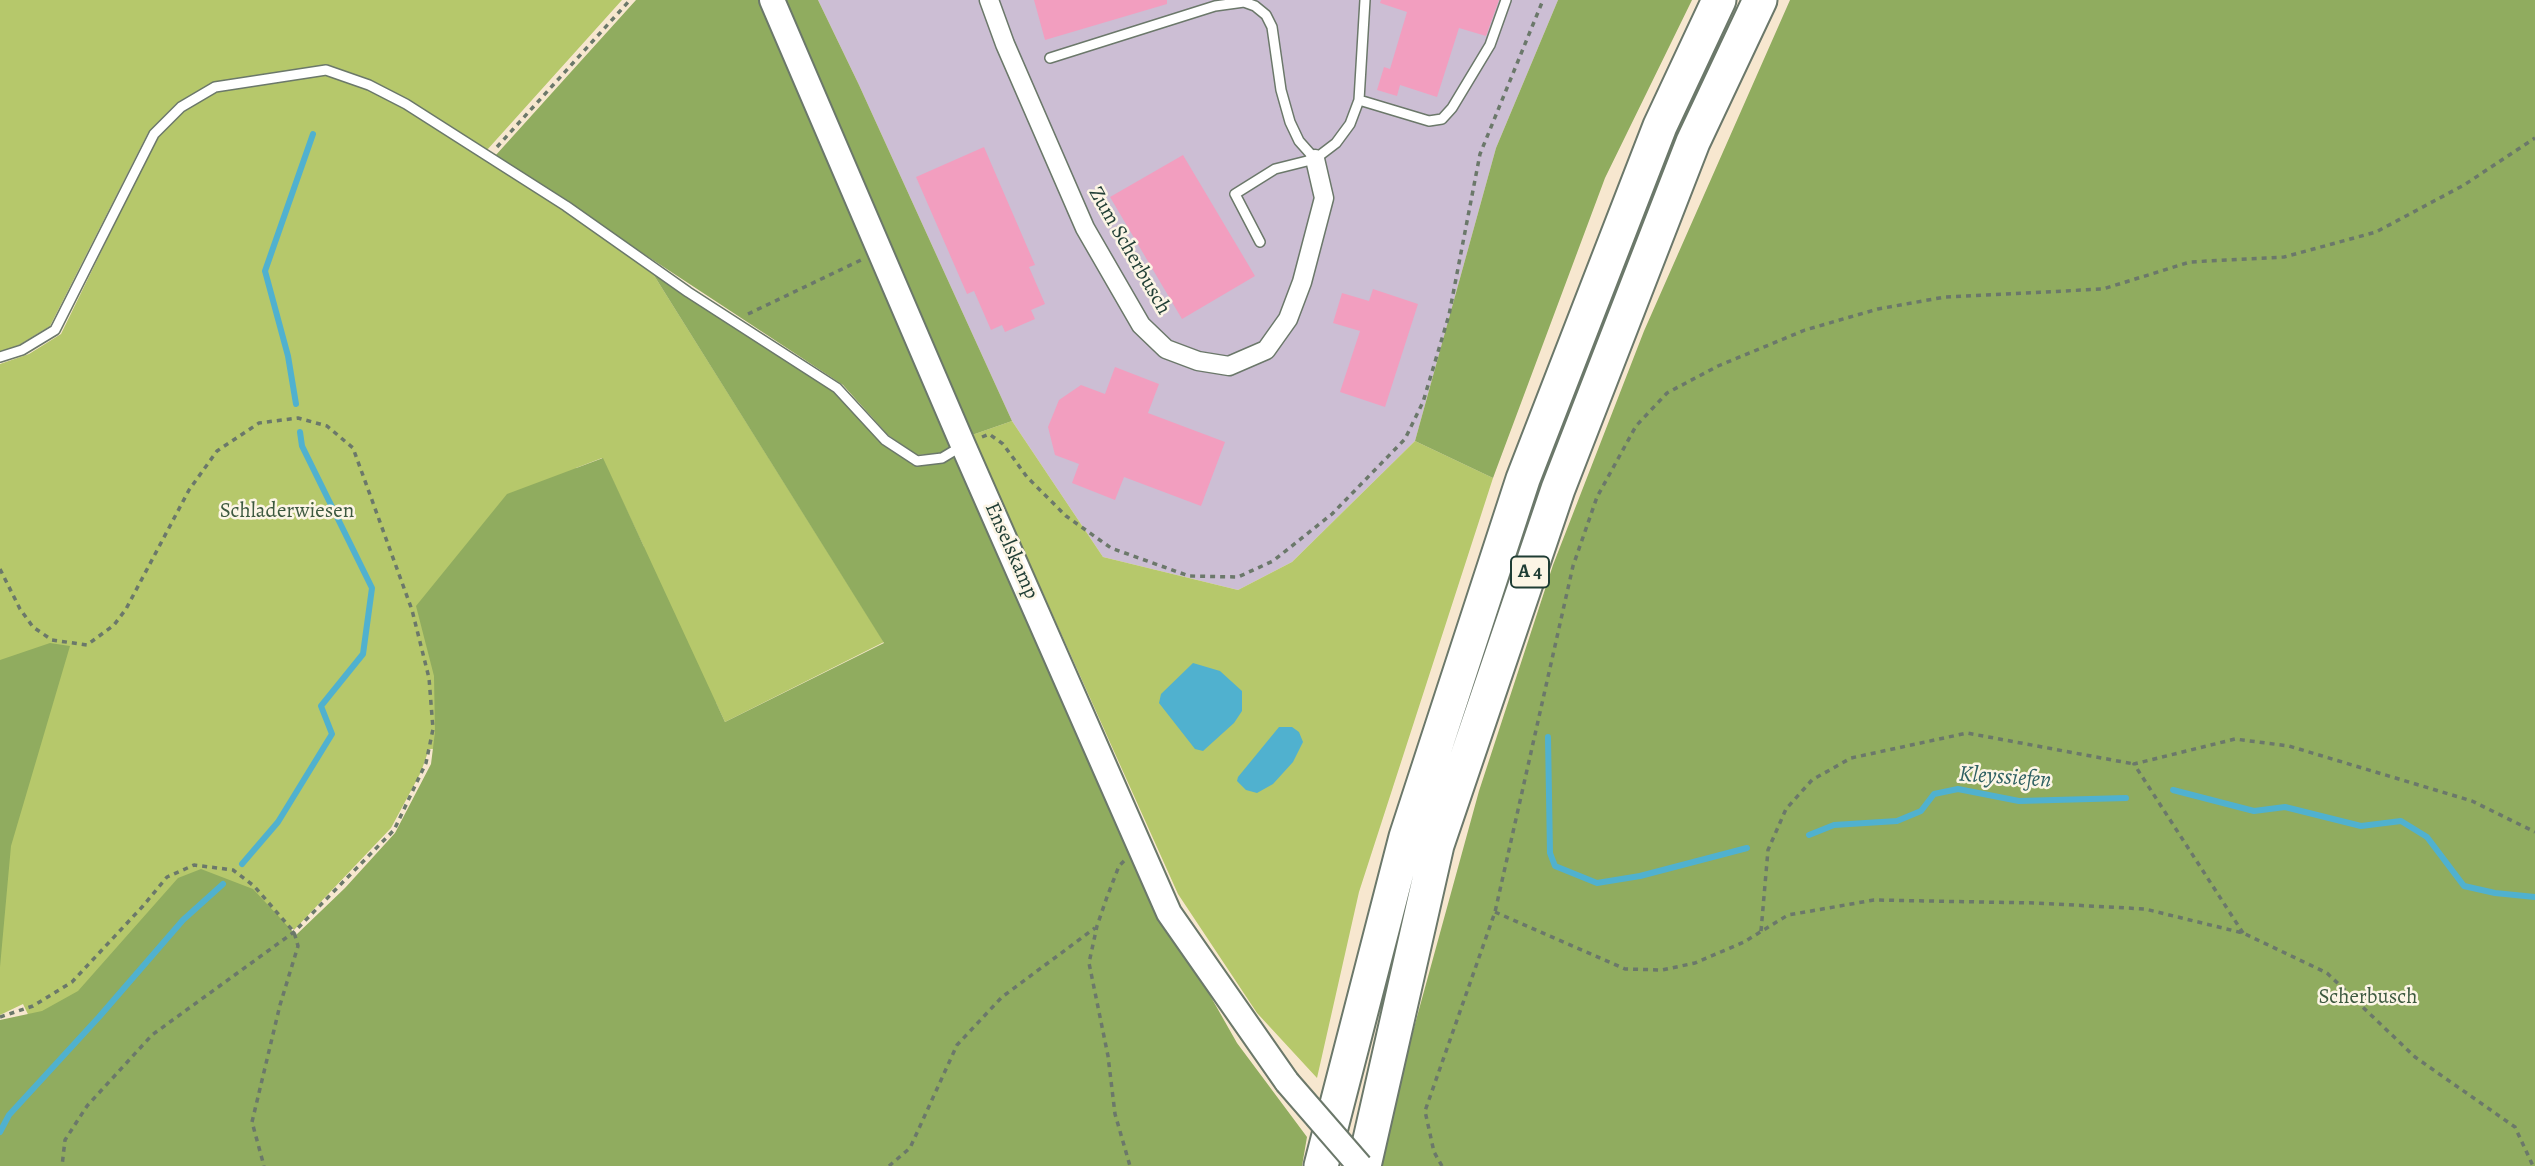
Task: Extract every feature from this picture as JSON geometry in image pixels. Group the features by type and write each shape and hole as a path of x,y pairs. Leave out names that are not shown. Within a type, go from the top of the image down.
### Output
{"highway":[{"name":"A 4","path":"1321,1166 1406,837 1523,479 1660,126 1719,0"},
{"name":"A 4","path":"1362,1166 1437,845 1558,489 1693,142 1759,0"}],"main road":[{"name":"Enselskamp","path":"772,0 1168,913 1287,1082 1362,1166"}],"street":[{"name":"Zum Scherbusch","path":"989,0 1004,44 1085,228 1141,325 1166,349 1198,361 1229,366 1266,350 1288,319 1302,282 1324,198 1315,159"}],"lane":[{"path":"1260,242 1236,194 1275,169 1315,159 1336,143 1350,124 1359,100 1365,0"},
{"path":"1359,100 1429,121 1442,119 1452,108 1490,45 1506,0"},
{"path":"1050,58 1215,6 1244,2 1255,6 1266,15 1272,27 1281,90 1290,122 1299,141 1315,159"},
{"path":"0,357 22,350 55,330 154,134 181,107 215,86 326,70 369,85 406,104 566,206 733,321 837,388 885,440 917,461 943,458 963,445"}],"path":[{"path":"489,157 630,0"},
{"path":"963,445 989,434 1003,443 1027,477 1066,516 1111,548 1189,576 1238,577 1273,561 1332,514 1405,439 1423,402 1448,315 1480,154 1543,0"},
{"path":"1442,1166 1434,1152 1425,1111 1495,912 1573,566 1597,497 1636,426 1667,393 1718,366 1805,330 1878,309 1945,297 2103,289 2190,262 2284,257 2376,232 2463,185 2535,138"},
{"path":"733,321 879,251"},
{"path":"0,569 20,609 33,627 52,640 87,645 114,625 126,609 189,490 217,451 259,423 298,418 327,426 353,449 412,610 429,678 433,729 426,764 394,830 294,932 152,1035 87,1106 65,1140 62,1166"},
{"path":"1761,931 1768,850 1786,809 1812,780 1851,758 1967,733 2134,764 2235,739 2288,746 2472,801 2535,832"},
{"path":"2134,764 2243,933"},
{"path":"1130,1166 1115,1114 1108,1056 1089,963 1097,926 1119,866 1139,848"},
{"path":"0,1017 33,1006 72,982 167,877 194,865 233,870 254,886 294,932 298,946 280,1005 252,1122 264,1166"},
{"path":"1495,912 1625,969 1662,970 1695,962 1744,942 1788,915 1874,900 2036,902 2145,909 2243,933 2327,972 2415,1057 2515,1127 2533,1166"},
{"path":"889,1166 910,1148 957,1045 1002,997 1097,926"}],"shaded area":[{"path":"818,0 1558,0 1496,148 1415,441 1292,562 1238,590 1103,557 1012,421"}],"green space":[{"path":"0,0 622,0 487,150 408,99 367,79 325,67 210,84 175,105 148,133 50,326 19,345 0,352"},
{"path":"636,0 760,0 953,446 938,454 917,455 888,435 843,385 495,156"},
{"path":"785,0 818,0 1012,421 972,435"},
{"path":"1558,0 1692,0 1605,178 1493,478 1415,441 1496,148"},
{"name":"Scherbusch","path":"1790,0 2535,0 2535,1166 1376,1166 1479,791 1553,565 1644,331"},
{"name":"Schladerwiesen","path":"327,75 368,88 406,108 566,211 650,269 884,642 725,722 716,703 715,743 429,749 421,772 391,828 294,930 290,925 71,1103 23,1004 0,1015 0,364 29,354 61,334 157,137 182,111 218,90","holes":["602,458 644,548 576,468"]},
{"path":"650,269 833,391 882,441 914,466 942,463 959,455 1165,916 1237,1043 1307,1137 1302,1166 0,1166 0,1020 42,1011 78,991 178,878 201,869 253,889 296,935 345,888 395,833 431,764 435,732 434,676 416,606 507,494 603,458 725,722 884,643"},
{"path":"1012,421 1103,557 1238,590 1292,562 1415,441 1493,478 1359,892 1317,1078 1257,1013 1178,894 972,435"},
{"path":"50,643 70,646 11,846 0,967 0,660"}],"water":[{"path":"1193,663 1220,671 1242,691 1242,711 1234,723 1203,751 1195,749 1159,703 1161,694"},
{"path":"1279,727 1292,727 1299,732 1303,742 1293,762 1273,784 1257,793 1246,790 1237,781 1238,777"}],"building":[{"path":"1034,0 1167,0 1167,4 1045,40"},
{"path":"1381,0 1499,0 1486,36 1459,28 1437,97 1400,85 1397,96 1377,90 1384,67 1390,69 1407,12 1380,3"},
{"path":"984,147 1035,265 1029,267 1045,304 1031,310 1035,319 1005,332 1002,325 991,330 974,291 967,294 916,177"},
{"path":"1183,155 1255,276 1182,319 1110,197"},
{"path":"1373,289 1418,304 1385,407 1340,392 1360,331 1333,323 1342,293 1369,301"},
{"path":"1115,367 1159,384 1148,413 1225,442 1201,506 1124,477 1115,500 1072,483 1079,464 1055,455 1048,427 1059,400 1081,385 1105,394"}],"waterway":[{"path":"296,404 288,356 265,271 313,134"},
{"path":"242,864 278,822 332,734 321,706 363,654 372,588 302,446 300,432"},
{"name":"Kleyssiefen","path":"1548,737 1550,853 1555,866 1597,883 1640,876 1747,848"},
{"name":"Kleyssiefen","path":"1809,835 1834,825 1897,821 1921,811 1934,794 1958,789 2019,801 2126,798"},
{"name":"Kleyssiefen","path":"2173,790 2254,811 2285,807 2361,826 2401,821 2427,837 2464,886 2495,893 2535,897"},
{"path":"0,1132 9,1115 183,920 223,884"}]}
